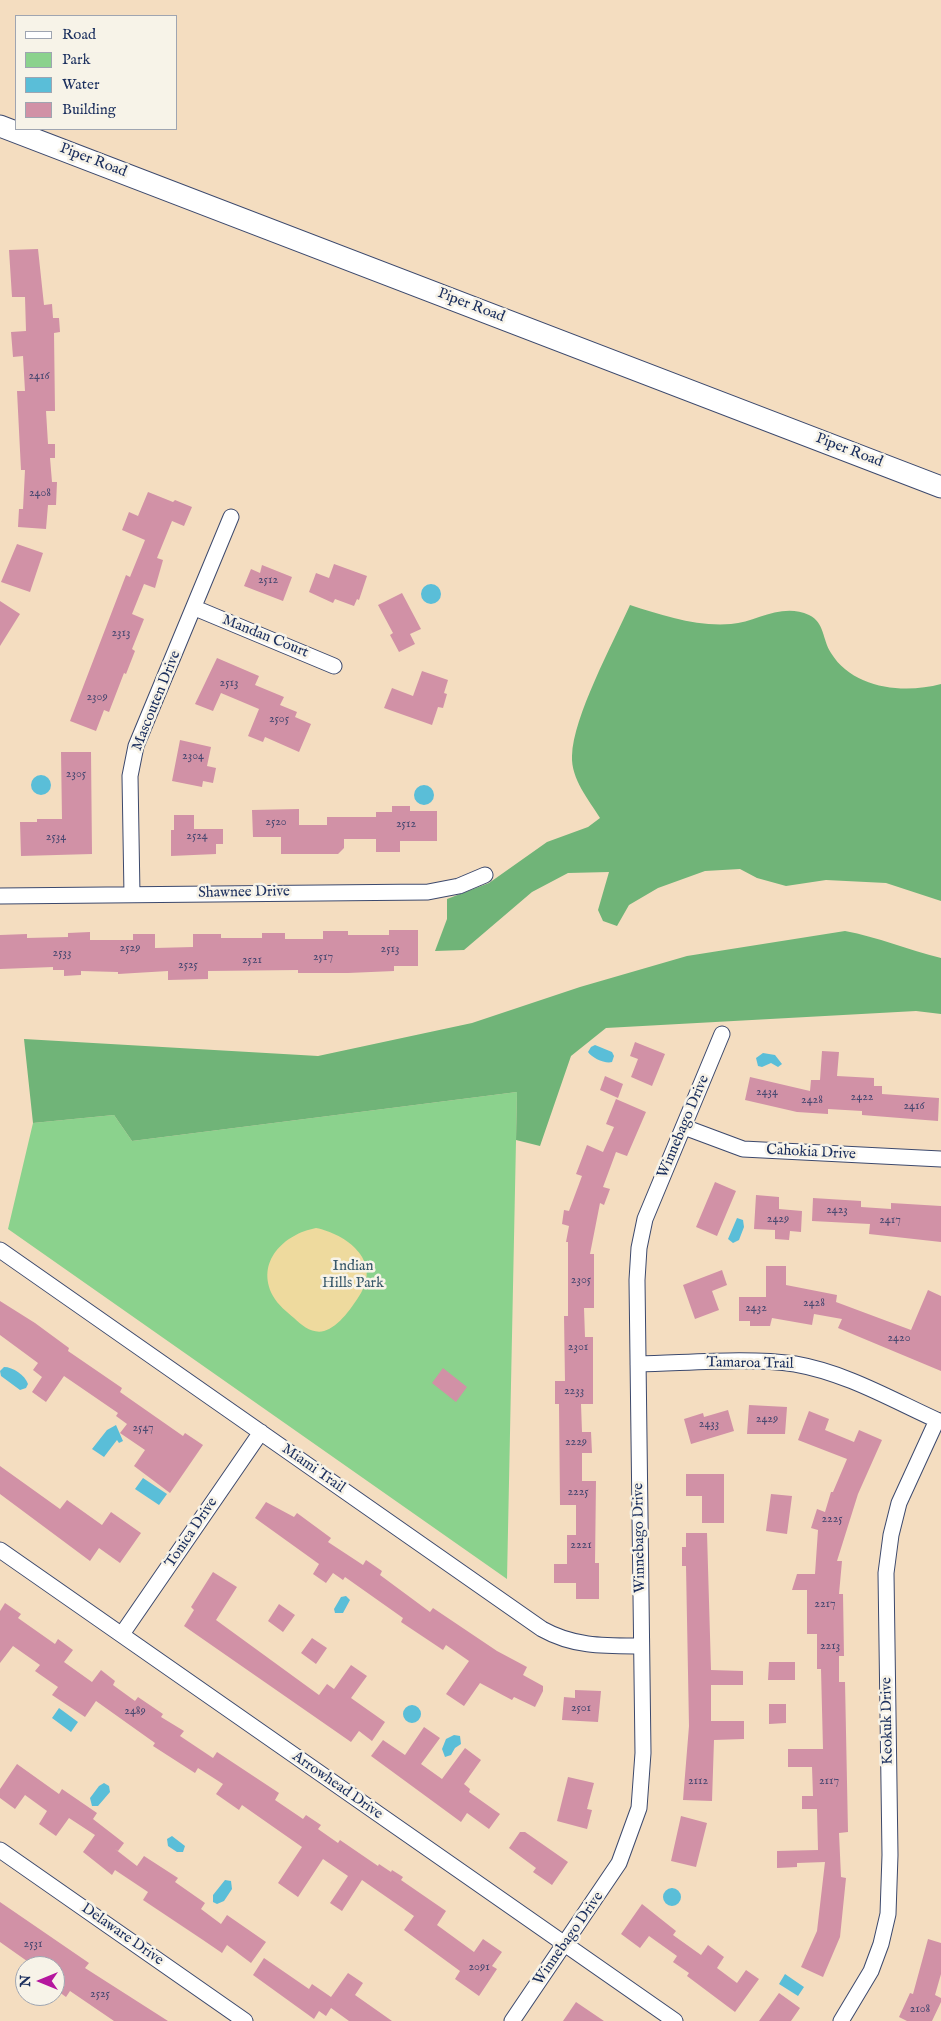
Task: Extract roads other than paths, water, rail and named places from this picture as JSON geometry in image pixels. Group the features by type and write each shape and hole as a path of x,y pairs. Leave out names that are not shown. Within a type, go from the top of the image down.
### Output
{"street":[{"name":"Piper Road","path":"0,126 941,487"},
{"name":"Mascouten Drive","path":"132,895 130,776 136,746 195,608 230,518"},
{"name":"Mandan Court","path":"195,608 334,666"},
{"name":"Shawnee Drive","path":"0,896 428,892 459,886 485,875"},
{"name":"Winnebago Drive","path":"512,2021 619,1863 639,1808 643,1753 637,1280 639,1248 645,1219 722,1034"},
{"name":"Cahokia Drive","path":"684,1127 743,1149 941,1159"},
{"name":"Miami Trail","path":"0,1250 542,1629 556,1637 591,1646 641,1646"},
{"name":"Tamaroa Trail","path":"638,1364 770,1362 795,1364 839,1376 939,1421"},
{"name":"Keokuk Drive","path":"841,2021 871,1971 881,1944 888,1914 890,1855 886,1573 891,1535 899,1504 939,1421"},
{"name":"Tonica Drive","path":"122,1634 260,1432"},
{"name":"Arrowhead Drive","path":"0,1550 675,2021"},
{"name":"Delaware Drive","path":"0,1850 245,2021"}],"water":[{"path":"431,584 438,587 441,594 438,601 431,604 424,601 421,594 424,587"},
{"path":"41,775 48,778 51,785 48,792 41,795 34,792 31,785 34,778"},
{"path":"424,785 431,788 434,795 431,802 424,805 417,802 414,795 417,788"},
{"path":"595,1045 612,1052 614,1056 612,1062 602,1061 588,1052"},
{"path":"763,1053 775,1055 782,1064 778,1067 771,1063 762,1067 758,1066 756,1058"},
{"path":"737,1218 743,1220 744,1227 739,1240 733,1243 728,1239"},
{"path":"4,1367 18,1372 28,1384 26,1388 20,1390 1,1376 0,1371"},
{"path":"116,1425 123,1441 119,1443 117,1440 104,1457 92,1449 107,1430"},
{"path":"143,1478 167,1494 159,1505 135,1489"},
{"path":"346,1596 350,1600 343,1613 335,1613 334,1609 341,1597"},
{"path":"408,1705 416,1705 421,1710 419,1721 408,1723 403,1718 403,1710"},
{"path":"59,1708 78,1722 71,1732 52,1718"},
{"path":"454,1735 460,1736 461,1744 455,1748 451,1755 445,1757 442,1749 446,1739"},
{"path":"104,1783 109,1786 110,1792 98,1806 92,1806 90,1798 99,1786"},
{"path":"172,1836 185,1846 183,1852 177,1852 168,1846 167,1839"},
{"path":"225,1880 231,1881 232,1889 224,1901 217,1904 213,1902 213,1895"},
{"path":"672,1888 678,1891 681,1897 678,1903 672,1906 666,1903 663,1897 666,1891"},
{"path":"785,1974 804,1987 798,1996 779,1984"}],"park label":[{"name":"Indian Hills Park","path":"353,1276"}]}
